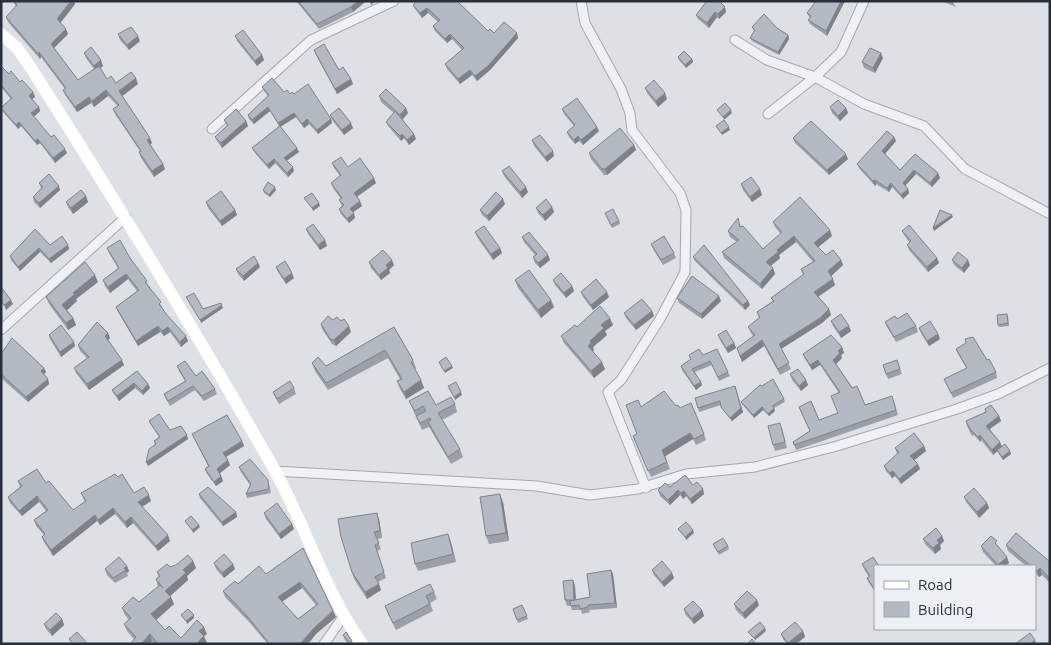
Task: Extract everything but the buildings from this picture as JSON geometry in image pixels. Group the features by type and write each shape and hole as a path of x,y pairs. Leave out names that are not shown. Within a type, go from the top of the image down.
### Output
{"main road":[{"path":"1,34 17,48 32,68 126,217 275,471 343,617 362,644"}],"street":[{"path":"212,129 311,40 394,1"},
{"path":"581,1 585,23 622,89 630,113 632,130 680,192 686,210 684,272 650,336 621,380 608,392 646,488"},
{"path":"768,114 815,77 841,52 864,1"},
{"path":"735,40 768,60 815,77 864,104 924,126 965,169 1050,214"},
{"path":"1,330 126,217"},
{"path":"275,471 537,486 590,495 646,488 686,474 754,467 837,446 958,409 998,394 1050,368"},
{"path":"324,644 343,617"}]}
